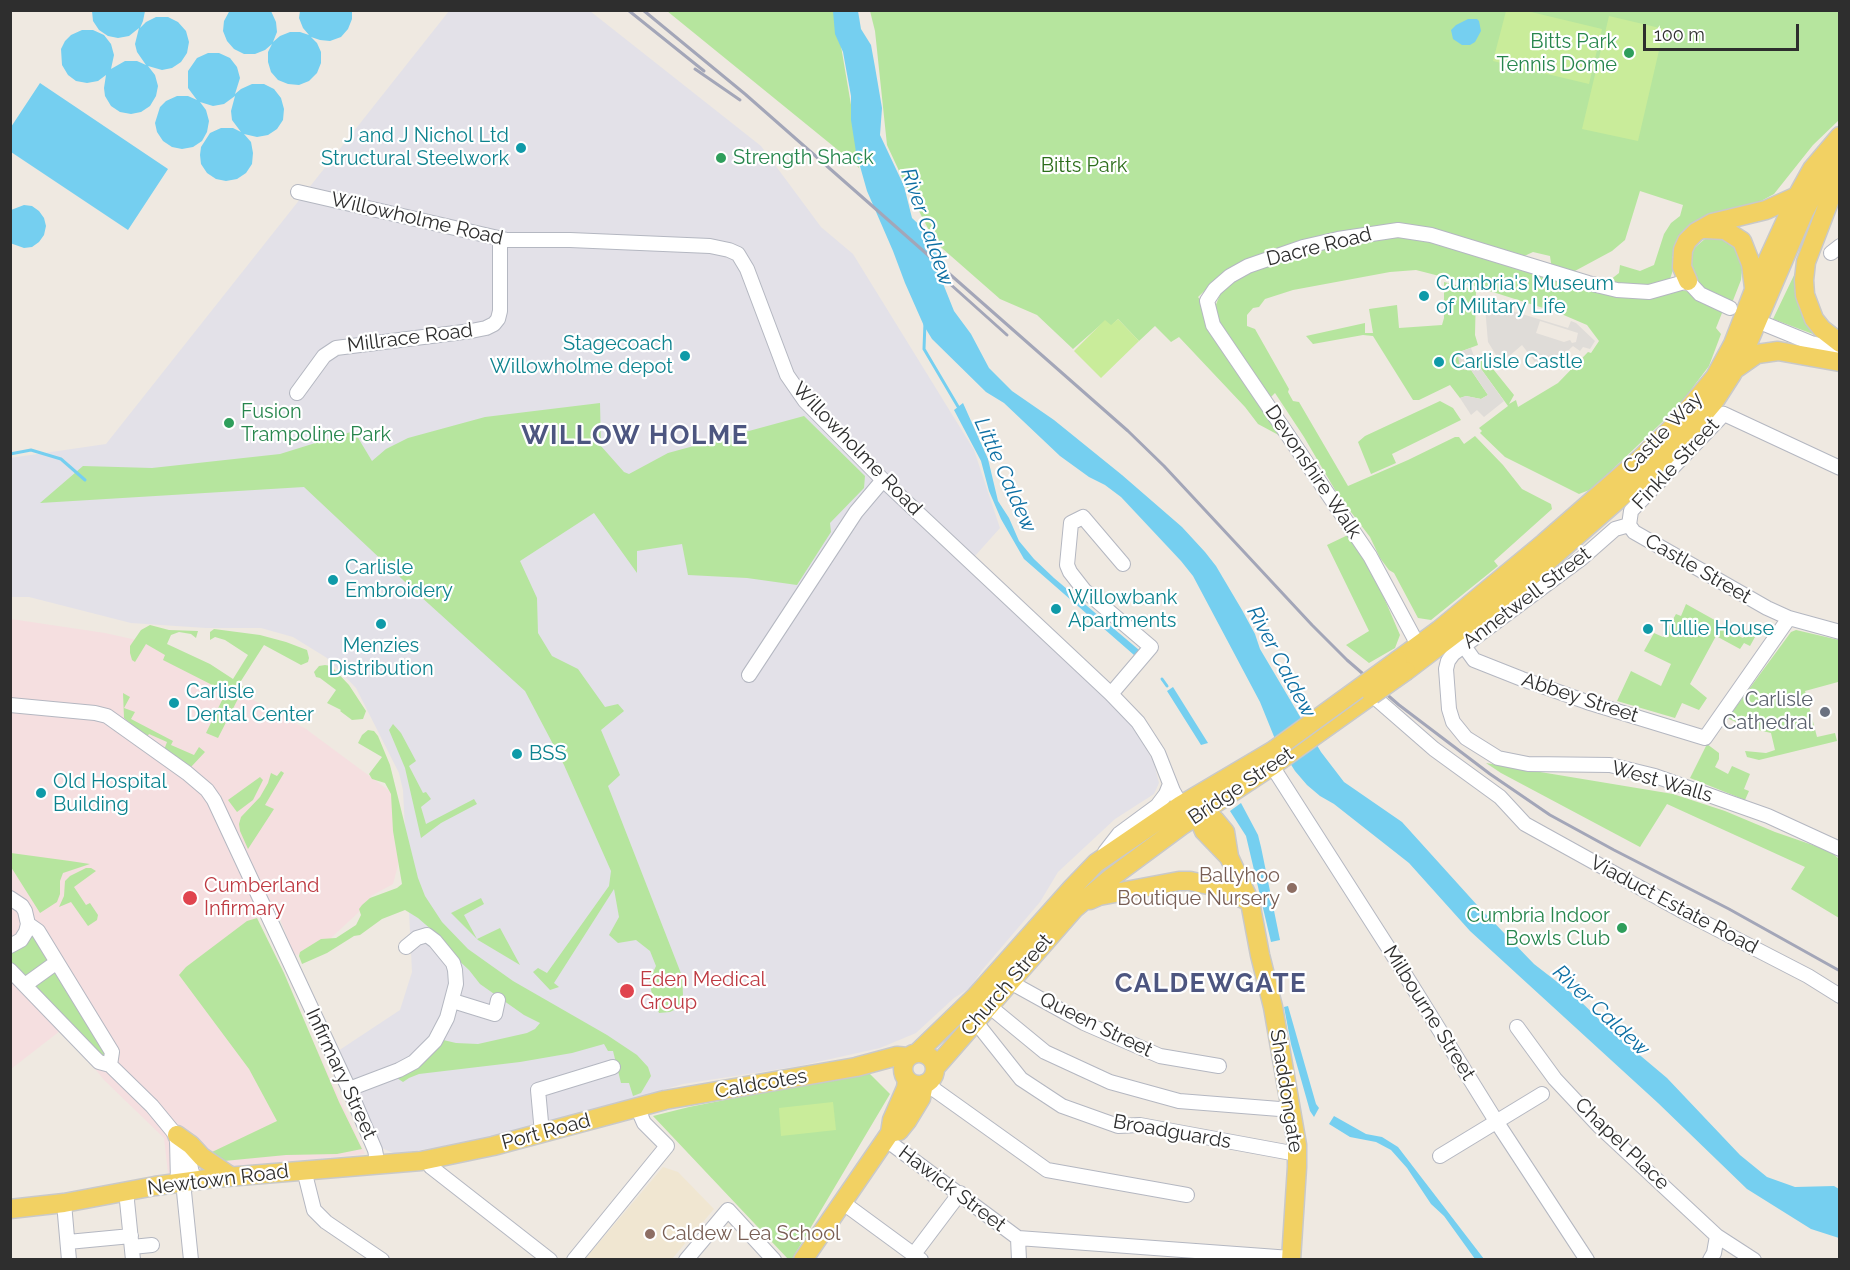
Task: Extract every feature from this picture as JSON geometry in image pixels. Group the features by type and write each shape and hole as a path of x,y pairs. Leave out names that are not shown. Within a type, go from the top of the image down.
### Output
{"main road":[{"name":"Castle Way","path":"1402,666 1418,645 1545,543 1640,459 1674,426 1715,377 1733,344 1754,290 1797,196 1812,169 1839,136"},
{"name":"Castle Way","path":"1402,666 1531,576 1653,469 1692,428 1714,402 1732,374 1745,350 1804,212 1815,192 1839,160"},
{"path":"1839,173 1806,262 1804,280 1805,295 1814,319 1839,343"},
{"path":"1688,281 1682,267 1683,250 1691,237 1712,223 1766,210 1797,196"},
{"path":"1703,228 1725,230 1742,241 1751,264 1754,290"},
{"path":"1732,374 1746,360 1768,352 1788,352 1839,362"},
{"name":"Bridge Street","path":"1062,899 1096,863 1181,805 1276,758 1372,695 1402,666"},
{"name":"Bridge Street","path":"1080,904 1110,879 1402,666"},
{"name":"Shaddongate","path":"1181,805 1197,815 1215,820 1225,832 1229,857 1250,902 1273,1007 1298,1154 1291,1259"},
{"path":"1080,904 1099,896 1179,881 1213,886 1250,902"},
{"name":"Church Street","path":"913,1054 976,996 1062,899"},
{"name":"Church Street","path":"920,1078 989,1006 1080,904"},
{"path":"803,1260 887,1136 899,1131 921,1098 920,1078 934,1063 928,1055 913,1054 903,1064 920,1078"},
{"name":"Caldcotes","path":"665,1100 856,1067 913,1054"},
{"name":"Caldcotes","path":"856,1067 920,1078"},
{"name":"Port Road","path":"426,1160 542,1134 665,1100"},
{"path":"177,1135 191,1144 202,1157 230,1176"},
{"name":"Newtown Road","path":"10,1209 64,1203 126,1191 230,1176 426,1160"}],"street":[{"name":"Willowholme Road","path":"298,192 500,239 710,246 738,254 747,269 787,375 805,401 883,480 1138,722 1158,753 1181,805"},
{"name":"Dacre Road","path":"1207,301 1215,289 1230,276 1248,266 1338,239 1378,231 1398,230 1431,235 1588,284 1617,290 1649,292 1688,281"},
{"name":"Millrace Road","path":"297,393 324,356 336,348 471,331 494,324 500,311 500,239"},
{"path":"1688,281 1700,294 1730,308"},
{"name":"Devonshire Walk","path":"1207,301 1214,326 1370,556 1418,645"},
{"path":"1767,326 1810,343 1839,350"},
{"name":"Finkle Street","path":"1629,525 1631,511 1724,414 1839,468"},
{"path":"749,675 856,512 883,480"},
{"path":"1111,694 1151,647 1084,590 1070,572 1067,565 1071,523 1083,517 1123,564"},
{"name":"Castle Street","path":"1629,525 1634,532 1686,563 1789,618 1839,632"},
{"name":"Annetwell Street","path":"1448,686 1446,669 1448,661 1464,646 1582,558 1615,530 1629,525"},
{"name":"Abbey Street","path":"1464,646 1474,660 1522,679 1703,738 1707,736 1789,618"},
{"name":"West Walls","path":"1448,686 1449,709 1453,722 1466,738 1498,758 1528,764 1610,765 1655,776 1768,816 1839,849"},
{"name":"Viaduct Estate Road","path":"1372,695 1434,749 1500,797 1525,824 1684,912 1808,976 1839,996"},
{"name":"Infirmary Street","path":"10,705 107,716 207,790 214,800 350,1089 375,1150 378,1165"},
{"name":"Milbourne Street","path":"1276,758 1391,952 1496,1121 1587,1257"},
{"name":"Bridge Street","path":"1096,863 1119,834 1157,806 1170,784"},
{"path":"10,898 22,906 28,924 21,940 10,946"},
{"path":"28,924 38,931 112,1052 110,1065"},
{"path":"350,1089 414,1062 435,1041 453,1001 456,984 455,970 449,957 427,935 417,938 406,947"},
{"path":"26,985 57,962"},
{"path":"10,970 99,1062 110,1065 152,1106 177,1135 185,1182 191,1260"},
{"name":"Queen Street","path":"1010,982 1084,1023 1160,1056 1219,1066"},
{"path":"453,1001 495,1014 498,1000"},
{"path":"989,1006 1045,1052 1110,1082 1179,1101 1292,1110"},
{"name":"Broadguards","path":"975,1021 1021,1079 1062,1106 1118,1126 1140,1125 1298,1154"},
{"name":"Chapel Place","path":"1517,1028 1555,1079 1593,1119 1717,1236 1755,1260"},
{"path":"542,1134 538,1090 613,1067"},
{"path":"920,1078 1047,1170 1186,1195"},
{"path":"1440,1156 1542,1094"},
{"path":"574,1260 667,1146 644,1123 637,1107"},
{"name":"Hawick Street","path":"887,1136 920,1164 1018,1238"},
{"path":"426,1160 431,1167 550,1260"},
{"path":"304,1170 314,1210 326,1222 382,1260"},
{"path":"126,1191 132,1248"},
{"path":"842,1202 917,1257 960,1193"},
{"path":"64,1203 69,1260"},
{"path":"686,1260 728,1210 774,1260"},
{"path":"1710,1260 1714,1253 1717,1236"},
{"path":"1019,1260 1018,1238 1192,1256 1291,1259"},
{"path":"68,1242 132,1248 152,1245"}],"shaded area":[{"path":"449,11 590,11 761,146 821,227 853,254 974,450 1000,528 966,566 1132,722 1154,763 1159,783 1154,794 1115,819 1058,872 1040,902 983,969 970,988 954,998 916,1033 880,1048 799,1066 683,1084 506,1136 396,1154 379,1147 338,1051 400,1010 412,972 403,790 399,773 356,688 327,658 293,637 261,628 206,628 131,623 29,597 11,597 10,458 106,444"},
{"path":"1486,303 1568,328 1571,321 1595,341 1590,349 1583,347 1580,351 1573,346 1557,361 1553,357 1538,366 1522,345 1501,363 1488,342","holes":["1540,321 1578,333 1576,342 1572,343 1570,340 1564,342 1536,333"]},
{"path":"1471,348 1476,362 1504,401 1484,417 1477,410 1471,415 1460,398 1466,396 1481,399 1488,395 1471,370 1464,370 1459,363 1458,355"},
{"name":"Cumberland Infirmary","path":"11,619 105,633 150,643 306,729 391,792 401,854 393,884 371,896 360,911 316,952 294,955 273,901 257,918 365,1154 168,1173 164,1138 104,1080 60,1031 11,1069"},
{"name":"Caldew Lea School","path":"663,1167 678,1172 714,1209 672,1259 585,1259"}],"green space":[{"path":"667,11 835,11 857,140 859,168 849,159"},
{"name":"Bitts Park","path":"870,11 1839,11 1839,120 1813,145 1774,194 1675,248 1672,259 1673,270 1669,282 1655,287 1605,284 1619,273 1620,265 1640,271 1654,265 1664,234 1671,223 1680,216 1683,205 1640,191 1625,240 1612,251 1573,272 1552,270 1550,256 1533,252 1518,259 1407,227 1250,261 1222,274 1198,297 1206,307 1215,307 1221,292 1230,280 1307,250 1374,236 1417,237 1599,289 1687,291 1724,308 1716,328 1721,334 1709,366 1678,407 1592,489 1579,494 1505,457 1480,433 1482,431 1479,428 1508,406 1476,362 1481,360 1486,366 1489,364 1514,395 1509,404 1516,400 1518,407 1558,383 1588,352 1591,353 1599,341 1587,325 1559,313 1416,270 1390,272 1293,290 1265,299 1259,307 1253,308 1247,315 1247,326 1255,329 1289,389 1288,392 1293,401 1299,402 1348,486 1455,437 1459,437 1464,444 1475,436 1522,489 1551,504 1552,509 1494,561 1498,566 1431,620 1418,618 1394,573 1380,558 1370,537 1338,495 1275,393 1271,397 1262,397 1286,439 1258,424 1245,407 1179,337 1171,342 1155,326 1139,341 1118,319 1111,326 1105,321 1073,349 1037,315 1000,299 935,242 887,145 875,31"},
{"path":"1506,11 1527,11 1602,29 1589,84 1493,61"},
{"path":"1609,16 1664,29 1638,141 1582,129"},
{"path":"1706,238 1733,239 1743,260 1741,280 1732,303 1718,298 1698,283 1692,273 1692,250"},
{"path":"1797,269 1818,336 1773,319"},
{"path":"1444,282 1476,290 1475,335 1478,345 1462,351 1471,370 1488,395 1481,399 1466,396 1460,398 1450,385 1419,400 1413,400 1373,336 1363,335 1313,344 1306,336 1365,323 1365,333 1373,333 1369,309 1397,305 1399,328 1442,325"},
{"path":"1118,319 1139,341 1101,378 1074,351 1105,320 1111,325"},
{"path":"1440,401 1453,408 1461,420 1392,454 1396,463 1371,474 1358,442 1365,436"},
{"path":"600,403 601,446 624,472 629,474 668,453 804,416 865,476 864,488 830,523 831,532 797,585 747,578 688,575 682,544 637,551 637,573 594,513 520,561 537,598 538,633 552,656 578,669 605,707 618,704 624,711 601,730 620,775 608,786 682,976 683,995 680,1007 670,1012 659,1013 652,994 649,981 656,966 650,951 636,940 618,943 609,935 619,917 614,889 554,983 559,987 550,990 533,972 538,968 547,973 609,886 611,871 564,765 525,691 304,487 40,503 83,466 152,468 280,454 354,431 372,461 386,449 408,438 485,417"},
{"path":"1350,534 1358,537 1400,635 1395,648 1369,663 1346,645 1369,631 1327,545"},
{"path":"1686,604 1720,623 1718,627 1743,638 1747,633 1755,637 1750,646 1744,643 1740,649 1716,636 1690,684 1707,698 1699,710 1682,703 1675,718 1617,701 1631,671 1661,686 1671,664 1644,651 1654,633 1663,637 1676,614 1681,616"},
{"path":"150,625 169,630 198,631 196,638 191,634 179,632 171,635 167,644 210,664 233,679 248,655 225,640 215,637 210,640 210,632 214,629 260,635 286,642 307,650 309,658 308,662 301,665 264,645 239,684 244,687 218,738 206,733 226,692 163,660 165,655 146,644 135,662 132,660 130,646 141,630"},
{"path":"1796,630 1839,640 1839,685 1838,682 1805,691 1817,737 1835,733 1837,741 1759,760 1747,757 1745,751 1766,753 1775,750 1771,733 1750,728 1729,719 1730,715 1791,632"},
{"path":"319,666 331,666 349,685 366,711 363,719 352,720 341,710 327,703 336,690 316,677 314,672"},
{"path":"123,693 130,697 124,708 135,712 131,719 173,741 171,745 194,755 199,747 205,752 191,767 164,750 167,742 149,734 147,737 124,718"},
{"path":"393,724 401,733 416,761 409,766 423,793 426,792 431,799 421,807 426,824 474,799 477,804 441,823 421,838 405,768 389,730"},
{"path":"368,730 374,731 378,736 390,765 418,878 425,896 442,922 468,949 513,981 607,1035 637,1055 648,1067 651,1076 641,1093 633,1096 629,1083 621,1083 613,1051 608,1051 604,1044 572,1053 520,1062 419,1074 403,1082 397,1078 424,1063 439,1039 456,1043 478,1044 527,1033 540,1023 524,1015 480,984 469,970 441,944 433,931 405,910 382,919 360,935 302,964 300,952 321,939 336,938 356,925 361,915 359,909 362,905 370,898 402,884 393,831 391,794 385,783 372,779 369,774 382,757 358,743"},
{"path":"1707,744 1719,753 1715,767 1728,774 1732,766 1750,774 1744,789 1749,791 1745,800 1690,778"},
{"path":"1486,763 1673,794 1830,851 1839,859 1839,918 1791,889 1805,867 1667,804 1640,847"},
{"path":"281,771 284,773 265,805 274,809 248,849 240,831 241,817 260,797 271,773 277,776"},
{"path":"260,777 263,780 253,800 237,812 228,800"},
{"path":"11,853 90,864 63,873 57,902 40,913 11,867"},
{"path":"86,868 96,871 74,887 86,905 90,903 98,915 97,920 88,926 71,902 59,907 64,896 65,881"},
{"path":"481,898 484,904 464,915 477,939 451,913"},
{"path":"257,918 284,973 339,1102 362,1149 337,1154 286,1155 224,1161 212,1152 277,1121 249,1069 179,975 186,967 247,921"},
{"path":"500,928 520,965 478,940"},
{"path":"34,936 49,960 25,977 11,963 11,953 22,948 29,937"},
{"path":"52,972 56,972 107,1056 103,1058 35,988 36,984"},
{"path":"868,1072 890,1094 792,1259 788,1259 653,1116 689,1107"},
{"path":"833,1102 836,1130 781,1136 779,1108"}],"water":[{"path":"230,10 271,11 277,32 273,42 290,32 309,35 299,18 300,11 352,11 352,19 348,29 341,37 330,41 311,37 321,52 321,63 317,73 309,81 299,85 278,80 271,72 268,52 272,44 255,54 244,54 234,49 227,41 223,31 224,21"},
{"path":"92,11 145,11 140,28 156,17 168,17 178,22 186,31 189,42 187,53 181,62 172,68 162,70 148,66 155,75 158,86 156,96 150,106 141,112 131,114 120,112 111,106 105,96 106,75 98,81 87,83 76,81 68,75 62,65 61,49 65,41 82,30 93,30 104,35 111,44 114,55 111,69 125,61 137,61 146,65 137,52 135,44 139,28 129,36 118,38 108,36 99,30 93,21"},
{"path":"833,11 858,11 861,29 871,45 875,67 882,108 880,135 904,186 912,218 931,236 944,286 954,311 971,334 989,368 1012,391 1054,420 1122,475 1182,527 1205,552 1242,610 1260,649 1321,752 1344,782 1402,822 1534,964 1574,995 1610,1030 1667,1078 1740,1155 1767,1177 1795,1187 1834,1186 1839,1189 1839,1238 1811,1229 1747,1189 1658,1103 1470,931 1409,863 1307,785 1295,771 1275,739 1260,702 1193,576 1181,561 1121,497 1060,456 1004,403 986,392 932,339 905,283 867,191 856,152 851,120 851,96 843,52 835,34"},
{"path":"1468,19 1477,19 1481,31 1475,42 1462,45 1453,39 1451,30"},
{"path":"208,53 219,53 230,58 237,67 240,78 235,94 252,84 264,84 274,89 281,98 284,109 283,120 277,129 268,135 257,137 244,134 251,142 252,164 246,173 237,179 226,181 216,179 207,173 201,164 200,155 201,147 210,133 221,128 233,128 241,132 232,120 231,111 235,96 224,104 213,106 200,102 206,110 209,121 202,141 193,147 182,149 172,147 163,141 157,132 155,123 160,107 166,101 177,96 188,96 197,100 188,88 188,71 197,58"},
{"path":"40,83 168,169 128,230 11,152 11,127"},
{"path":"24,205 32,206 39,211 46,226 39,242 32,247 24,248 10,243 11,210"},
{"path":"963,403 988,459 998,501 1009,518 1019,541 1054,578 1139,650 1134,655 1024,559 1001,519 989,491 981,461 954,410"},
{"path":"1173,687 1208,743 1201,745 1167,691"},
{"path":"1241,803 1258,835 1280,940 1271,942 1246,836 1230,811"},
{"path":"1288,1006 1319,1108 1314,1117 1310,1111 1291,1044 1284,1007"},
{"path":"1334,1116 1366,1134 1382,1137 1398,1147 1484,1259 1475,1259 1391,1150 1376,1142 1350,1137 1329,1124"}],"waterway":[{"name":"Little Caldew","path":"925,322 924,349 960,410"},
{"path":"10,454 31,450 61,459 85,480"},
{"path":"1162,679 1167,686"}],"railway":[{"path":"628,10 704,71"},
{"path":"643,10 745,94 1128,431 1164,466 1312,625 1347,660 1399,705 1490,774 1550,815 1729,909 1840,971"},
{"path":"695,69 740,100"},
{"path":"949,283 1007,335"}],"place":[{"name":"Bitts Park Tennis Dome","path":"1629,53"},
{"name":"J and J Nichol Ltd Structural Steelwork","path":"521,148"},
{"name":"Strength Shack","path":"721,158"},
{"name":"Cumbria's Museum of Military Life","path":"1424,296"},
{"name":"Stagecoach Willowholme depot","path":"685,356"},
{"name":"Carlisle Castle","path":"1439,362"},
{"name":"Fusion Trampoline Park","path":"229,423"},
{"name":"Carlisle Embroidery","path":"333,580"},
{"name":"Willowbank Apartments","path":"1056,609"},
{"name":"Menzies Distribution","path":"381,624"},
{"name":"Tullie House","path":"1648,629"},
{"name":"Carlisle Dental Center","path":"174,703"},
{"name":"Carlisle Cathedral","path":"1825,712"},
{"name":"BSS","path":"517,754"},
{"name":"Old Hospital Building","path":"41,793"},
{"name":"Ballyhoo Boutique Nursery","path":"1292,888"},
{"name":"Cumberland Infirmary","path":"190,898"},
{"name":"Cumbria Indoor Bowls Club","path":"1622,928"},
{"name":"Eden Medical Group","path":"627,991"},
{"name":"Caldew Lea School","path":"650,1234"}],"district":[{"name":"WILLOW HOLME","path":"635,436"},
{"name":"CALDEWGATE","path":"1211,984"}],"water label":[{"name":"River Caldew","path":"927,227"},
{"name":"River Caldew","path":"1281,662"},
{"name":"River Caldew","path":"1601,1011"}]}
